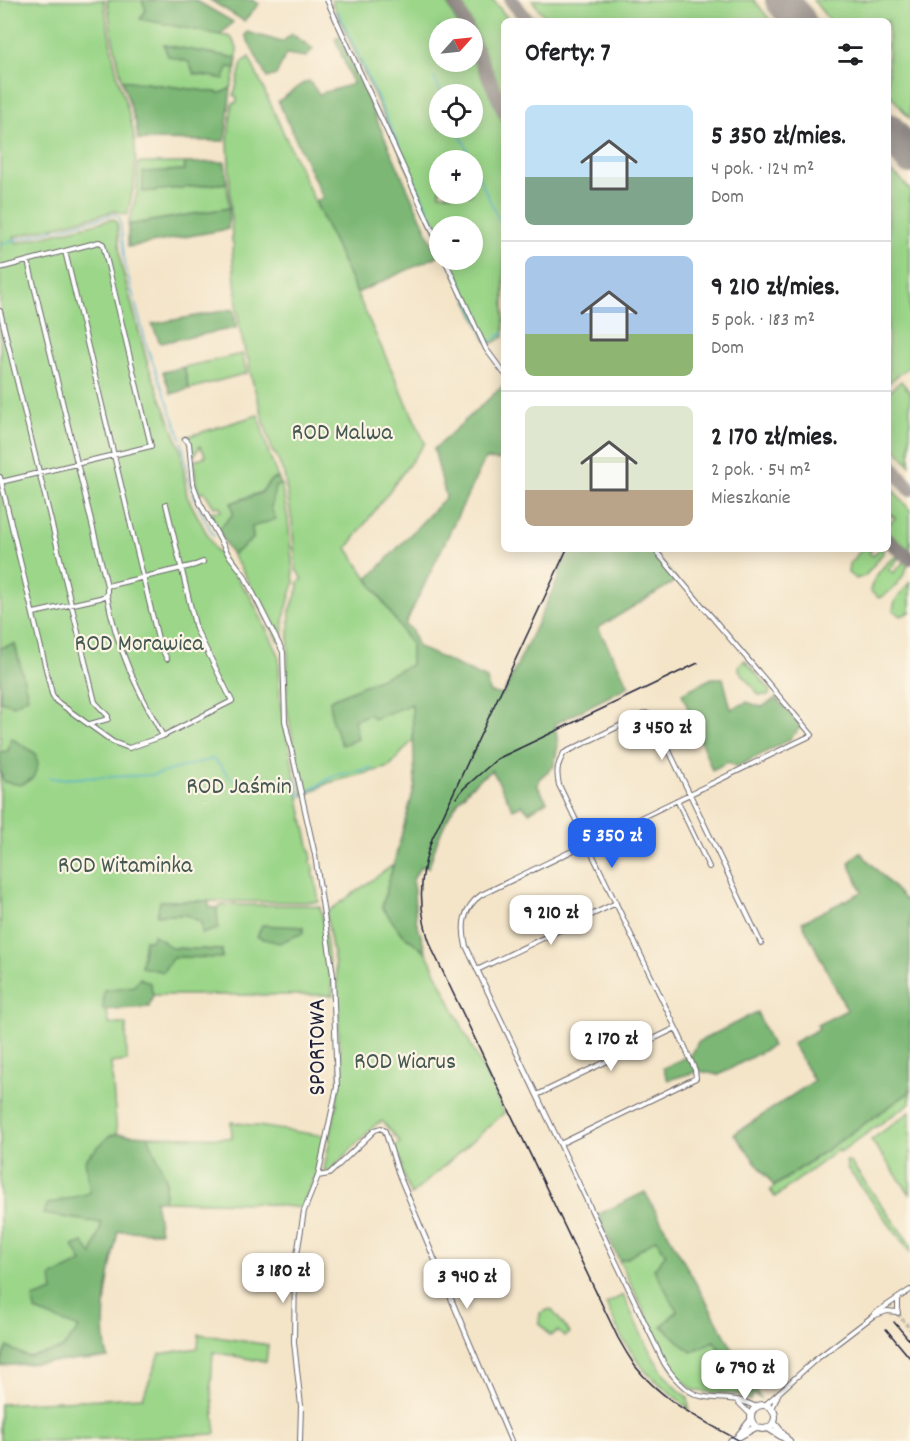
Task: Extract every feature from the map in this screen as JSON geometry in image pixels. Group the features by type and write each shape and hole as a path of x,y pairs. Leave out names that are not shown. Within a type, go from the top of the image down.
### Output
{"main road":[{"path":"731,1441 738,1435 756,1407 765,1405 772,1409 775,1416 774,1423 768,1428"},
{"path":"751,1417 756,1427"},
{"path":"774,1423 789,1441"},
{"path":"738,1435 756,1427 768,1428 789,1441"}],"street":[{"path":"327,0 429,224"},
{"path":"0,268 99,242 103,244 151,446 39,473 1,479 52,694 56,701 113,742 129,748 163,736 232,701 196,629 166,504"},
{"path":"65,251 159,644 167,659"},
{"path":"28,261 107,586 120,649 133,681 163,736"},
{"path":"450,270 486,349 501,369"},
{"path":"0,311 94,702 108,716 108,719 90,724"},
{"name":"SPORTOWA","path":"185,439 189,443 193,484 200,503 228,554 244,575 283,652 285,721 315,855 329,941 335,997 337,1088 318,1176 303,1211 295,1267 294,1342 301,1406 300,1441"},
{"path":"657,552 812,735 482,895 472,902 464,915 462,927 466,946 477,970 670,1371 677,1380 699,1395 745,1401 756,1407"},
{"path":"107,586 202,562"},
{"path":"34,614 108,595"},
{"path":"560,1144 696,1078 695,1070 676,1028 556,775 557,766 564,753 649,714 655,720 761,943"},
{"path":"677,800 709,867"},
{"path":"477,970 616,903"},
{"path":"537,1095 676,1028"},
{"path":"318,1176 329,1174 375,1130 381,1128 385,1131 399,1175 511,1441"},
{"path":"765,1405 814,1361 884,1306 910,1290"},
{"path":"873,1316 887,1311 898,1313 898,1299"},
{"path":"772,1409 779,1391"},
{"path":"737,1400 751,1417"}],"green space":[{"path":"0,0 104,0 119,82 134,139 135,177 127,215 115,211 14,237 17,243 113,219 117,222 121,264 148,365 181,450 187,496 215,549 250,596 279,655 280,701 319,902 160,901 158,915 187,915 201,922 202,933 218,929 217,908 220,905 320,907 333,995 153,995 149,983 135,986 103,1010 107,1011 109,1024 126,1024 127,1061 111,1063 117,1134 109,1136 91,1194 48,1204 43,1214 102,1223 92,1255 74,1246 82,1262 52,1277 54,1291 35,1311 80,1328 62,1349 28,1357 7,1347 0,1367","holes":["145,940 152,940 172,948 222,950 222,957 173,957 141,967"]},
{"path":"107,0 142,0 146,10 141,19 231,37 237,48 237,58 164,45 168,56 189,62 236,68 231,88 221,93 122,80"},
{"path":"142,0 195,0 233,22 220,35 140,19 146,10"},
{"path":"210,0 252,0 259,4 244,21"},
{"path":"331,0 446,0 454,18 429,18 429,72 480,72 501,119 501,339 491,344 486,341 454,270 483,270 483,216 429,216"},
{"path":"461,0 493,0 508,18 501,18 501,89 483,49 483,18 469,18"},
{"path":"532,0 754,0 769,18 546,18"},
{"path":"813,0 910,0 910,119 891,96 891,18 828,18"},
{"path":"247,32 282,42 292,34 313,49 306,57 286,54 276,75 267,78 245,35"},
{"path":"339,36 429,236 429,260 357,293 315,201 323,198 278,101 309,81 319,94 353,84 335,38"},
{"path":"164,45 237,58 236,68 228,67 224,79 194,74 189,62 168,56"},
{"name":"ROD Malwa","path":"249,57 425,443 347,548 411,644 413,740 389,767 328,783 303,796 301,774 298,770 286,703 290,611 299,587 297,583 303,579 296,570 292,522 284,474 273,453 239,326 232,249 234,246 228,139 232,104 237,102 234,95 242,63"},
{"path":"122,80 221,93 231,88 225,141 138,140 136,124"},
{"path":"225,162 227,183 143,192 143,172 184,170 185,163"},
{"path":"138,163 185,163 184,170 144,173 143,192 227,183 229,208 128,225 137,193"},
{"path":"891,173 899,177 910,190 910,366 891,381"},
{"path":"229,208 228,229 128,247 128,225"},
{"path":"234,309 236,328 160,343 152,324"},
{"path":"242,354 247,373 189,389 184,367"},
{"path":"184,367 189,389 171,394 163,372"},
{"path":"901,381 910,392 910,465 891,443 891,389"},
{"path":"501,388 501,458 499,460 485,459 405,625 411,629 418,647 487,679 489,692 503,695 559,577 568,552 653,552 677,580 598,628 629,686 555,724 558,745 554,766 539,779 538,787 547,801 529,812 522,805 513,809 492,770 479,779 459,800 438,838 429,867 420,867 413,880 416,920 426,952 401,933 382,907 415,785 412,704 373,719 370,714 354,720 358,739 342,745 332,722 330,700 411,665 411,644 368,579 446,497 434,449"},
{"path":"258,415 278,478 271,480 261,492 231,503 233,514 218,530 209,512 221,511 220,506 214,507 204,491 200,494 196,485 194,461 206,456 200,446 194,456 186,437"},
{"path":"278,478 281,484 275,487 271,508 276,519 252,527 253,539 232,555 218,530 233,514 231,503 261,493 271,480"},
{"path":"281,484 288,519 294,583 284,617 283,642 279,642 245,575 232,555 253,539 252,527 271,508 275,487"},
{"path":"891,488 910,510 910,551 891,535 891,522 895,518 891,515"},
{"path":"859,552 870,552 873,556 876,552 883,552 865,576 856,579 848,573 849,564"},
{"path":"898,556 899,558 889,570 893,573 905,561 908,563 907,568 893,588 879,598 870,591 874,580 884,566"},
{"path":"910,582 910,612 901,616 893,610 895,601"},
{"path":"15,644 28,697 14,705 0,701 0,648"},
{"path":"745,660 770,690 769,695 759,695 739,670 739,665"},
{"path":"712,678 723,678 731,709 747,702 762,707 776,698 801,726 789,740 737,767 728,762 712,770 682,693"},
{"path":"11,738 35,753 38,765 33,778 21,785 4,782 0,772 0,752 8,751"},
{"path":"860,852 905,900 910,895 910,1092 774,1186 734,1134 814,1081 793,1045 794,1042 819,1029 817,1025 847,1010 802,922 862,892 849,863"},
{"name":"ROD Wiarus","path":"393,865 382,907 401,933 426,952 504,1113 411,1195 400,1167 402,1166 400,1157 396,1157 394,1148 400,1142 382,1121 375,1125 331,1170 328,1172 324,1170 337,1103 340,1064 337,976 326,913"},
{"path":"160,901 209,901 209,907 217,908 218,929 202,934 201,922 187,915 157,915"},
{"path":"262,925 303,927 303,933 279,943 257,937"},
{"path":"153,934 172,948 222,950 222,958 173,957 163,972 141,967 145,940 152,940"},
{"path":"140,978 150,983 153,995 149,1007 103,1010 104,990 134,986"},
{"path":"757,1012 772,1046 719,1075 699,1071 668,1080 663,1068 692,1054 698,1042"},
{"path":"910,1092 910,1103 840,1152 838,1150 775,1197 770,1190"},
{"path":"910,1112 910,1194 871,1140"},
{"path":"231,1122 326,1136 317,1172 302,1208 255,1203 164,1201 166,1179 148,1136 232,1138"},
{"path":"117,1134 148,1136 166,1179 164,1201 155,1200 160,1232 118,1231 105,1311 105,1343 108,1358 0,1366 7,1347 28,1357 62,1349 79,1328 35,1311 33,1298 53,1291 51,1277 82,1262 73,1246 83,1242 92,1255 102,1223 43,1214 48,1204 90,1193 85,1160 109,1136"},
{"path":"846,1161 851,1163 910,1244 910,1252 847,1168"},
{"path":"645,1192 760,1398 744,1391 714,1341 691,1352 662,1326 677,1311 654,1269 666,1254 656,1239 626,1259 619,1260 597,1215"},
{"path":"656,1239 666,1254 654,1269 678,1311 662,1326 714,1340 744,1391 753,1395 750,1400 737,1394 694,1390 674,1372 619,1260 626,1259"},
{"path":"623,1295 649,1351 666,1376 688,1398 689,1409 646,1372 623,1340 606,1304"},
{"path":"550,1309 570,1333 564,1337 558,1331 550,1336 539,1322 540,1313"},
{"path":"199,1334 268,1345 266,1362 213,1352 211,1386 216,1434 59,1441 0,1441 0,1404 143,1397 160,1354 198,1348"}],"waterway":[{"path":"338,11 431,216"},
{"path":"434,78 437,84"},
{"path":"462,138 467,150"},
{"path":"483,186 501,225"},
{"path":"0,244 115,214 120,218 125,265 147,347 181,438"},
{"path":"455,270 486,339 491,342 493,340"},
{"path":"496,338 501,335"},
{"path":"182,442 191,490 214,537"},
{"path":"49,777 57,779 154,775 212,759 237,782 275,780"},
{"path":"304,794 336,775 372,768"},
{"path":"278,780 296,779 300,797"}],"taxiway":[{"path":"454,0 462,18"},
{"path":"511,0 526,18"},
{"path":"483,65 501,104"},
{"path":"891,148 904,151 910,157"},
{"path":"891,466 910,489"},
{"path":"891,542 910,558"}],"runway":[{"path":"782,0 797,18"},
{"path":"891,134 910,157"}],"tunnel":[{"path":"898,1314 910,1329"}],"railway":[{"path":"566,552 432,839 422,881 424,923 433,951 626,1352 635,1366 657,1390 697,1417 740,1441"},
{"path":"456,798 497,759 698,663"},
{"path":"894,1322 910,1341"},
{"path":"886,1329 910,1358"}],"park label":[{"name":"ROD Morawica","path":"139,642"},
{"name":"ROD Jaśmin","path":"239,785"},
{"name":"ROD Witaminka","path":"125,864"}]}
